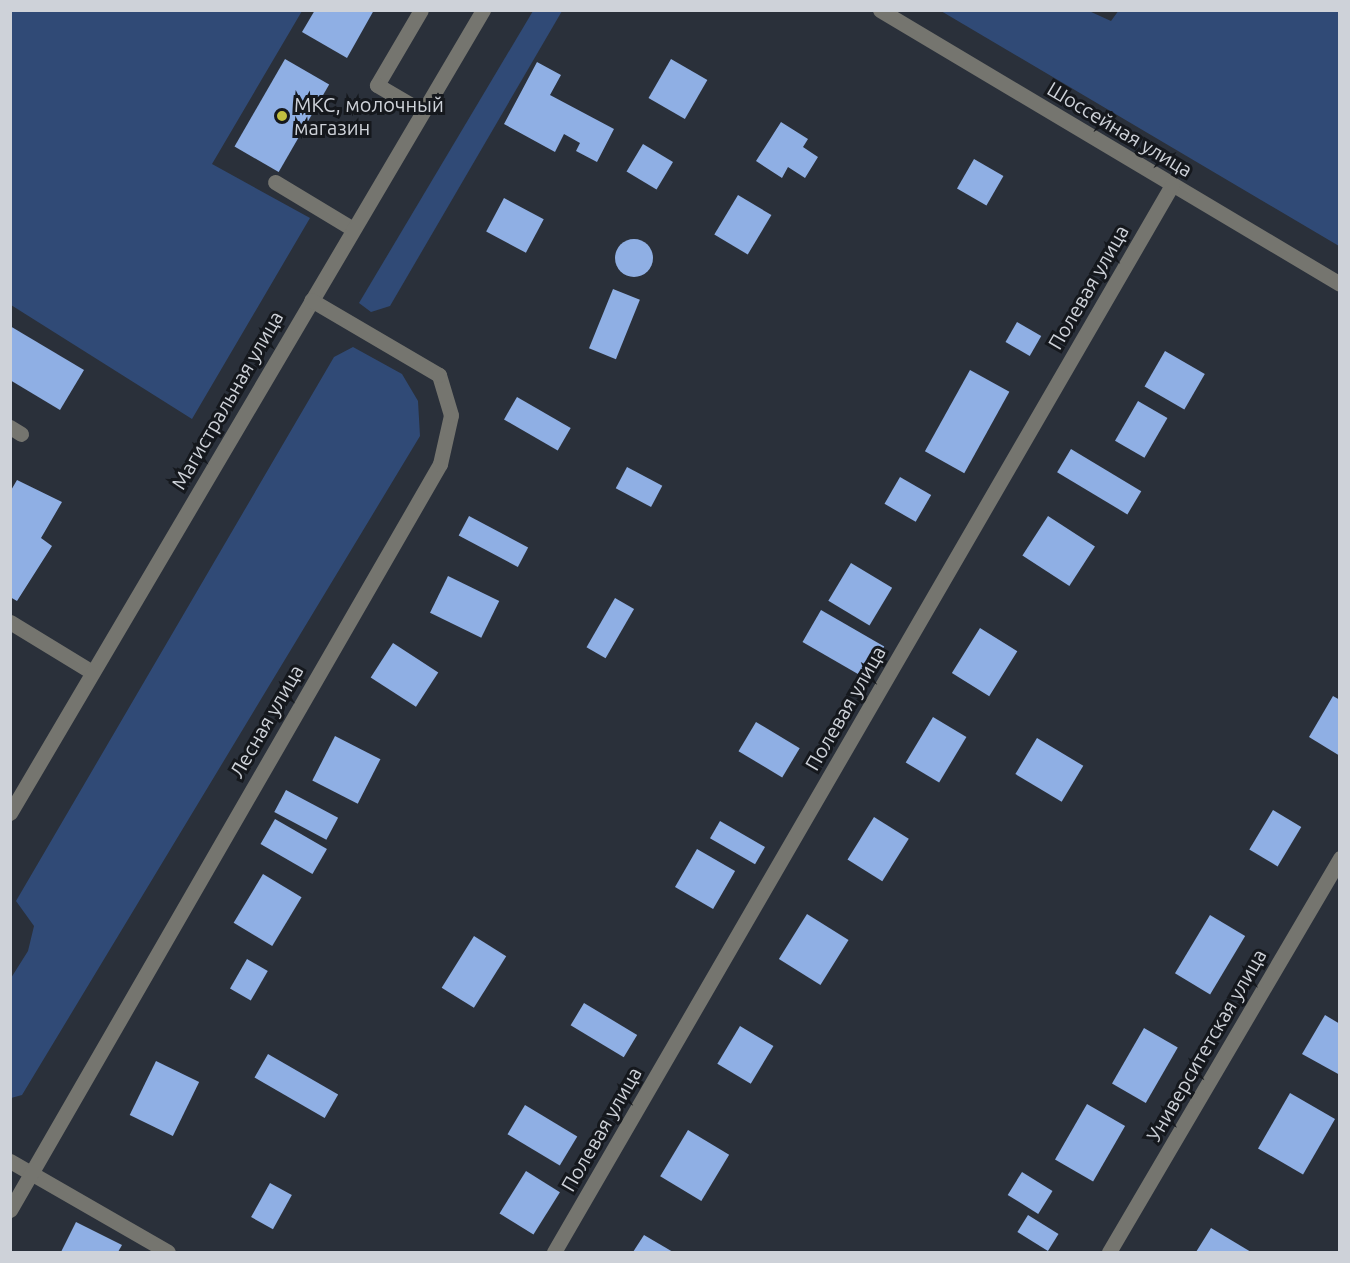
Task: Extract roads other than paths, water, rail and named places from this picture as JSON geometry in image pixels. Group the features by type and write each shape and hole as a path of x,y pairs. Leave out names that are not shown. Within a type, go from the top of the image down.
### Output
{"street":[{"path":"421,10 377,85 423,112"},
{"name":"Шоссейная улица","path":"880,10 1340,284"},
{"name":"Магистральная улица","path":"10,813 482,11"},
{"path":"275,182 353,229"},
{"name":"Полевая улица","path":"554,1252 1172,185"},
{"name":"Лесная улица","path":"10,1209 440,464 451,415 439,375 311,300"},
{"path":"10,622 92,672"},
{"name":"Университетская улица","path":"1109,1252 1340,858"},
{"path":"10,1161 168,1252"}],"place":[{"name":"МКС, молочный магазин","path":"282,116"}]}
